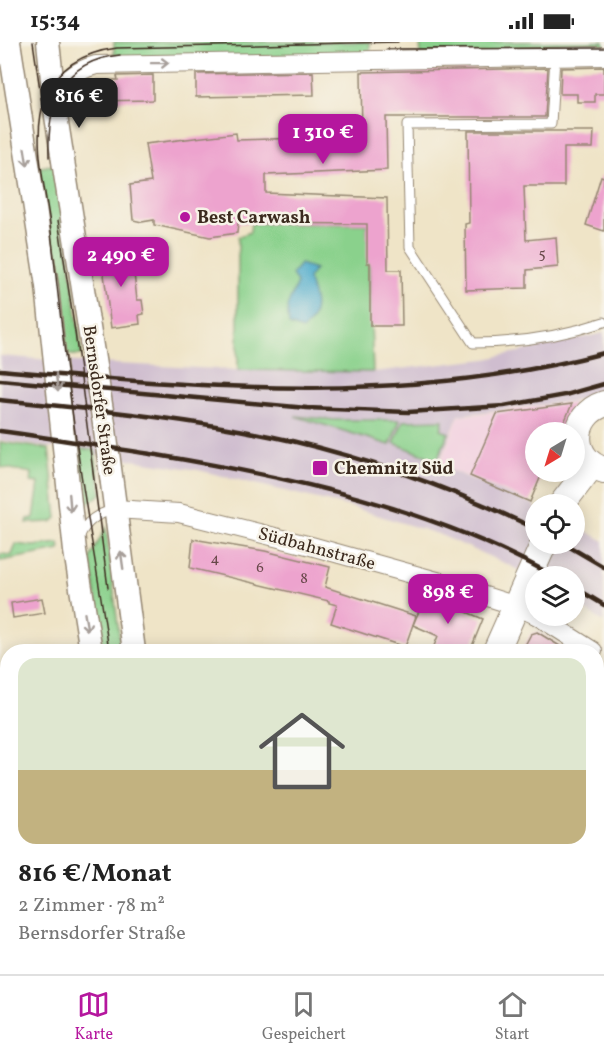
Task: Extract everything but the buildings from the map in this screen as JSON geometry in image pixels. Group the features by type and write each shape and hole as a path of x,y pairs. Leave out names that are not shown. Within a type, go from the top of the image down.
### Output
{"main road":[{"path":"572,494 598,468 580,450 578,434 583,418 604,404"},
{"path":"502,644 525,617"}],"street":[{"name":"Bernsdorfer Straße","path":"48,42 133,644"},
{"path":"6,47 47,286 75,551 90,644"},
{"path":"55,101 67,80 75,73 96,65 389,51 555,57 604,56"},
{"name":"Südbahnstraße","path":"115,509 179,513 419,575 525,611"},
{"name":"Südbahnstraße","path":"552,626 582,644"}],"lane":[{"path":"555,57 551,124 407,125 410,247 473,343 503,343 534,339 582,330 604,322"},
{"path":"75,551 82,531 93,519 99,513 115,509"}],"shaded area":[{"path":"604,333 604,393 574,401 459,415 438,465 525,501 525,554 585,554 585,531 604,541 604,622 585,610 585,566 525,566 525,574 438,534 351,507 198,470 0,440 0,356 238,370 373,372 486,359"},
{"path":"574,402 565,422 525,422 525,482 539,482 534,494 525,494 525,500 439,465 459,416"}],"green space":[{"path":"114,42 370,42 370,55 114,60"},
{"path":"420,42 604,42 604,51 421,55"},
{"path":"57,164 82,355 59,355 36,168"},
{"path":"251,223 367,224 373,372 238,370 238,237 250,232"},
{"path":"295,416 335,420 400,420 390,445"},
{"path":"443,420 441,430 449,433 437,460 394,443 403,421"},
{"path":"0,442 49,449 57,518 52,522 27,523 28,519 34,518 39,483 31,482 32,473 0,467"},
{"path":"72,448 95,450 101,494 81,508"},
{"path":"106,527 120,644 103,644 90,558"},
{"path":"59,543 60,550 0,561 0,554 12,555 16,544 33,546"}],"water":[{"path":"300,264 315,269 308,279 313,293 314,312 308,325 302,330 289,325 287,307 297,283 292,274"}],"tram line":[{"path":"33,42 42,104"},
{"path":"108,644 74,425 41,163 39,128 46,96 58,76 66,68 84,57 117,48 398,42"},
{"path":"387,49 604,48"},
{"path":"49,157 51,120 61,89 83,66 100,59 120,55"},
{"path":"58,220 108,588"}],"railway":[{"path":"0,370 228,386 303,388 378,386 454,380 529,370 604,353"},
{"path":"0,380 307,408 408,412 504,406 565,395 604,384"},
{"path":"0,400 183,421 292,441 416,478 525,524"},
{"path":"0,431 157,455 311,485 411,514 508,552 535,566"},
{"path":"582,554 604,567"},
{"path":"585,594 604,605"}],"place":[{"name":"Best Carwash","path":"185,217"},
{"name":"Chemnitz Süd","path":"320,468"}]}
